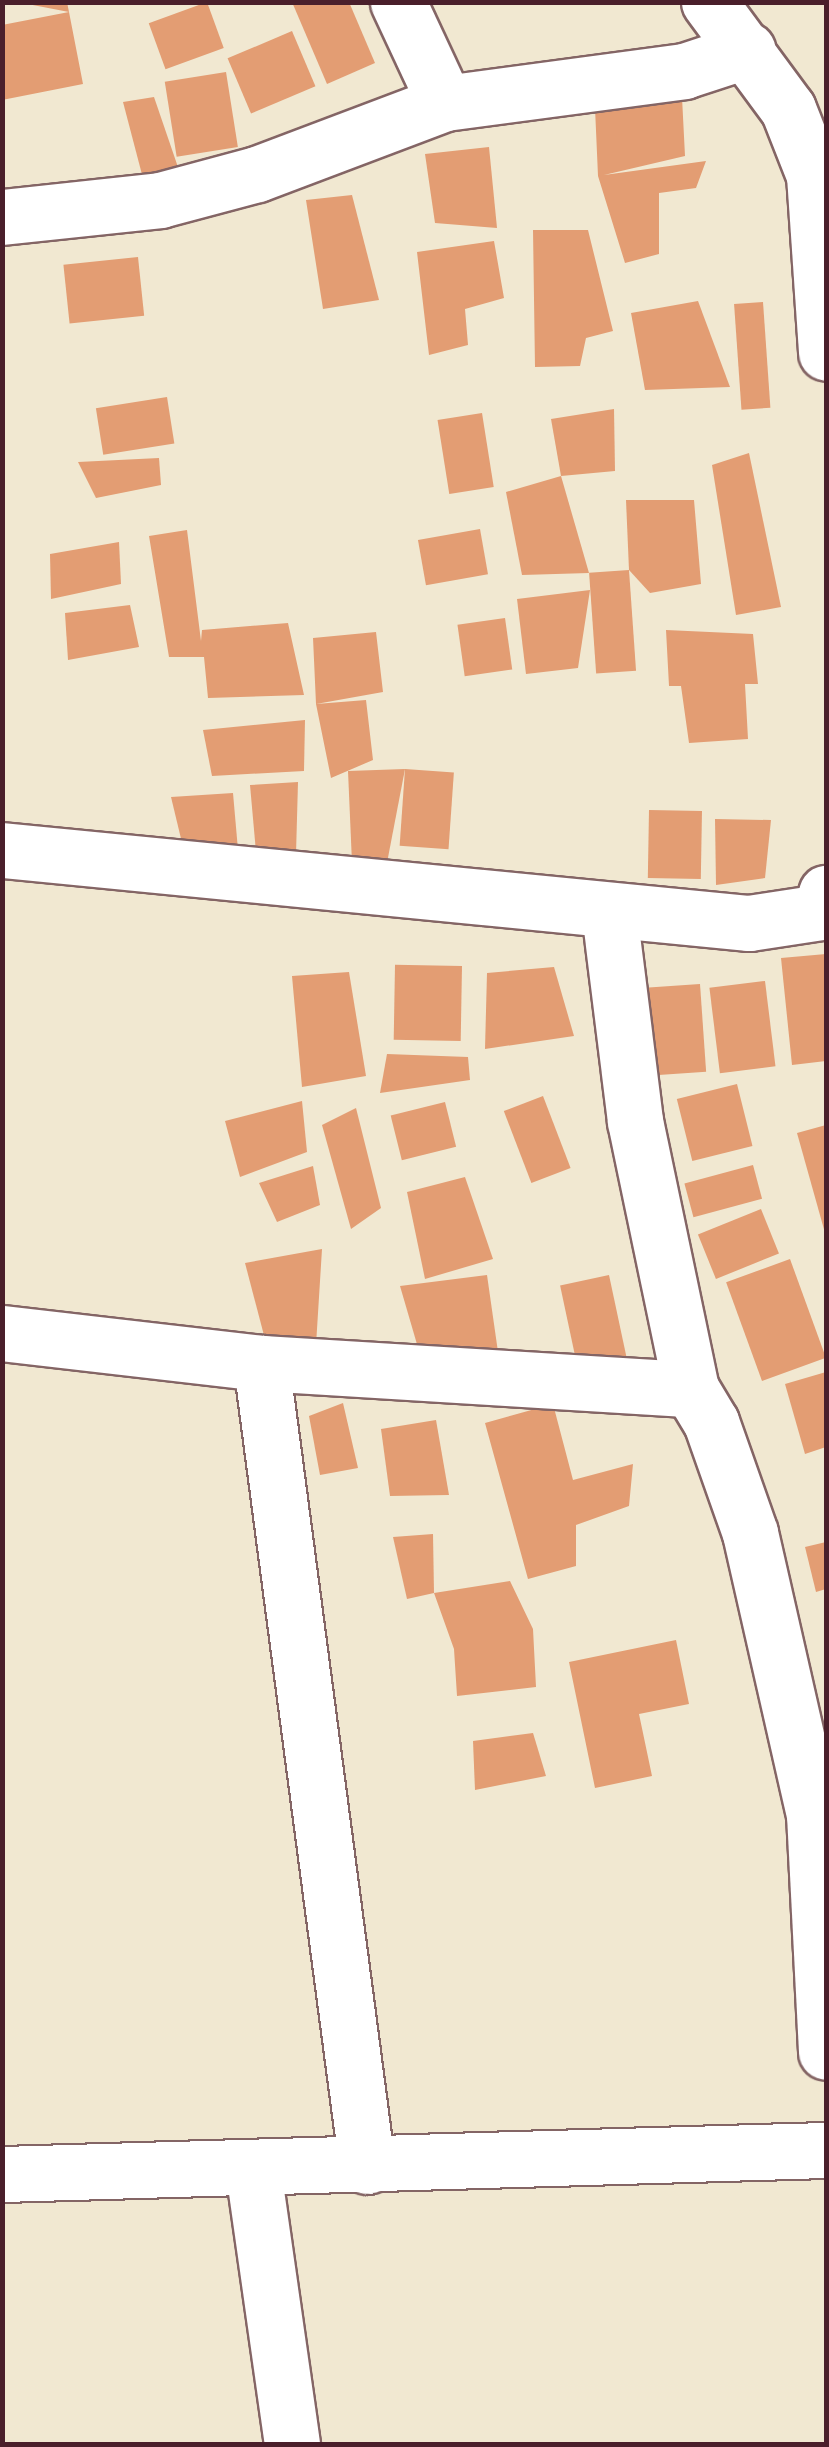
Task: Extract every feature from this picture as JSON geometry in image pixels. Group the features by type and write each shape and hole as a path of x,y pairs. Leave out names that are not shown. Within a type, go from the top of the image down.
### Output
{"street":[{"path":"398,2 445,103"},
{"path":"709,2 716,61"},
{"path":"2,217 160,200 257,174 445,103 716,61 788,109 814,175 826,354"},
{"path":"2,850 749,923 825,909"},
{"path":"609,912 635,1121 691,1389 711,1422 750,1533 814,1814 826,2052"},
{"path":"2,1333 261,1364 691,1389"},
{"path":"261,1364 367,2166"},
{"path":"2,2174 254,2170 826,2150"},
{"path":"254,2170 292,2444"}],"building":[{"path":"17,2 67,2 69,12"},
{"path":"207,2 224,48 165,69 149,23"},
{"path":"292,2 349,2 375,63 327,84"},
{"path":"69,12 83,84 2,100 2,25"},
{"path":"292,31 315,86 251,114 228,58"},
{"path":"226,72 238,147 177,157 165,82"},
{"path":"154,97 181,176 145,186 123,102"},
{"path":"682,97 685,156 604,175 706,161 696,188 659,193 659,254 625,263 598,176 595,108"},
{"path":"489,147 497,228 435,223 425,154"},
{"path":"352,195 379,300 323,309 306,200"},
{"path":"533,230 588,230 613,331 586,338 580,366 535,367"},
{"path":"494,241 504,298 465,309 468,345 429,355 417,252"},
{"path":"138,257 144,316 70,324 63,265"},
{"path":"698,301 730,387 645,390 631,313"},
{"path":"763,302 770,408 741,410 734,304"},
{"path":"167,397 174,443 103,455 96,408"},
{"path":"614,409 615,471 561,476 551,419"},
{"path":"482,413 494,487 449,494 438,420"},
{"path":"749,453 781,607 736,615 712,465"},
{"path":"159,458 161,485 96,498 78,462"},
{"path":"561,476 589,573 522,575 506,492"},
{"path":"626,500 694,500 701,584 650,593 629,570"},
{"path":"480,529 488,574 426,585 418,540"},
{"path":"187,530 201,641 202,630 288,623 304,695 208,698 204,657 169,657 149,536"},
{"path":"119,542 121,584 51,599 50,554"},
{"path":"629,570 636,671 596,674 589,573"},
{"path":"590,590 578,668 526,674 517,599"},
{"path":"130,605 139,647 68,660 65,613"},
{"path":"505,618 512,669 465,676 457,625"},
{"path":"666,630 753,634 758,684 745,684 748,739 689,743 681,686 669,686"},
{"path":"376,632 383,692 316,704 313,638"},
{"path":"366,700 373,760 331,778 316,704"},
{"path":"305,720 304,771 212,776 203,730"},
{"path":"405,769 454,772 449,849 400,846"},
{"path":"405,769 386,868 352,863 348,771"},
{"path":"298,782 296,854 256,852 250,785"},
{"path":"233,793 238,850 183,847 171,797"},
{"path":"649,810 702,811 701,879 648,878"},
{"path":"715,819 771,820 765,878 716,885"},
{"path":"826,954 826,1061 792,1065 781,958"},
{"path":"395,965 462,966 461,1041 394,1040"},
{"path":"554,967 574,1036 485,1049 487,973"},
{"path":"349,972 366,1076 302,1087 292,976"},
{"path":"765,981 775,1066 720,1073 709,988"},
{"path":"700,984 706,1072 651,1076 645,988"},
{"path":"387,1054 468,1057 470,1080 380,1093"},
{"path":"737,1084 752,1146 692,1161 677,1099"},
{"path":"543,1096 571,1168 531,1183 504,1111"},
{"path":"302,1101 307,1152 240,1177 225,1121"},
{"path":"445,1102 456,1147 402,1160 391,1116"},
{"path":"356,1108 381,1208 351,1229 322,1125"},
{"path":"826,1125 826,1233 825,1233 797,1133"},
{"path":"753,1165 762,1199 693,1217 684,1183"},
{"path":"313,1166 320,1205 277,1222 259,1183"},
{"path":"465,1177 493,1259 425,1279 407,1192"},
{"path":"761,1209 779,1254 716,1279 698,1234"},
{"path":"322,1249 316,1345 266,1343 245,1263"},
{"path":"790,1259 826,1358 762,1381 726,1282"},
{"path":"487,1275 499,1359 421,1358 400,1286"},
{"path":"609,1275 627,1359 578,1370 560,1285"},
{"path":"826,1372 826,1447 805,1454 785,1384"},
{"path":"343,1403 358,1468 320,1475 309,1416"},
{"path":"553,1404 573,1480 633,1464 629,1506 576,1525 576,1566 528,1579 485,1423"},
{"path":"436,1420 449,1495 390,1496 381,1429"},
{"path":"433,1534 434,1593 407,1599 393,1537"},
{"path":"826,1542 826,1589 816,1592 805,1547"},
{"path":"510,1581 533,1629 536,1687 457,1696 454,1649 434,1593"},
{"path":"676,1640 689,1704 639,1714 652,1776 595,1788 569,1662"},
{"path":"533,1733 546,1776 475,1790 473,1741"}]}
